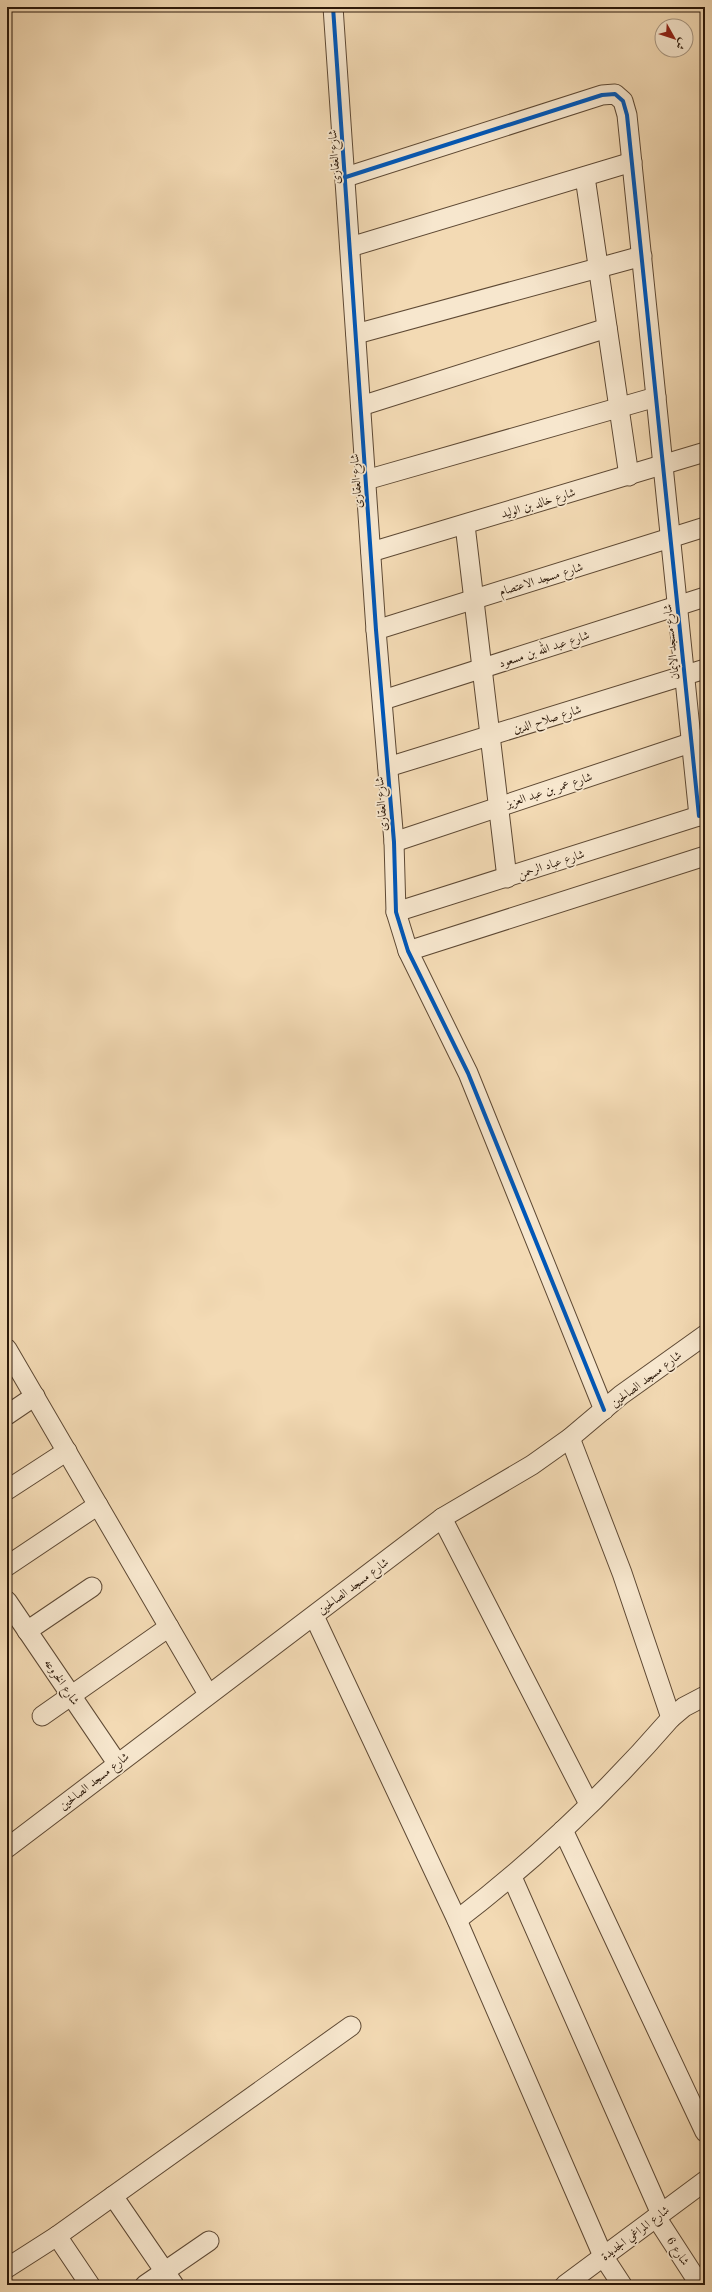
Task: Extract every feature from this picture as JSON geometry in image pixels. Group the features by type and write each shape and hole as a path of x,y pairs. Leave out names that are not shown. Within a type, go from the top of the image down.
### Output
{"street":[{"name":"شارع العقارى","path":"333,7 346,177 376,630 394,842 396,912 408,951 468,1073 604,1410"},
{"name":"شارع مسجد الايمان","path":"346,177 602,95 615,94 623,101 627,115 685,676 698,740 702,815"},
{"path":"350,247 632,162"},
{"path":"584,177 629,476"},
{"path":"356,334 642,256"},
{"path":"361,406 607,328"},
{"path":"366,480 619,408 656,396"},
{"name":"شارع خالد بن الوليد","path":"371,552 663,466 705,452"},
{"path":"465,525 499,806 506,878"},
{"name":"شارع مسجد الاعتصام","path":"376,630 705,527"},
{"name":"شارع عبد الله بن مسعود","path":"383,700 705,597"},
{"name":"شارع صلاح الدين","path":"388,767 705,669"},
{"name":"شارع عمر بن عبد العزيز","path":"394,842 698,740"},
{"name":"شارع عباد الرحمن","path":"396,912 702,815"},
{"path":"408,951 705,856"},
{"name":"شارع مسجد الصالحين","path":"7,1848 117,1763 314,1616 442,1518 532,1465 570,1438 622,1395 705,1335"},
{"path":"7,1349 208,1694"},
{"path":"7,1414 35,1396"},
{"path":"570,1438 622,1573 671,1718"},
{"path":"7,1490 67,1451"},
{"path":"7,1566 98,1505"},
{"path":"442,1518 589,1804"},
{"path":"27,1631 92,1587"},
{"name":"شارع الخروعه","path":"9,1608 27,1631 117,1763"},
{"path":"314,1616 457,1920 603,2256 622,2285"},
{"path":"42,1716 169,1627"},
{"path":"457,1920 512,1878 563,1830 671,1718 684,1707 705,1696"},
{"path":"563,1830 705,2132"},
{"name":"شارع 6","path":"512,1878 658,2216 700,2285"},
{"path":"7,2268 57,2236 351,2026"},
{"name":"شارع المراغي الجديدة","path":"565,2285 705,2181"},
{"path":"113,2196 169,2278"},
{"path":"57,2236 90,2285"},
{"path":"145,2285 169,2278 209,2241"}],"cycle path":[{"path":"333,7 376,630 394,842 396,912 408,951 468,1073 604,1410"},
{"path":"346,177 602,95 615,94 623,101 627,115 699,816"}]}
